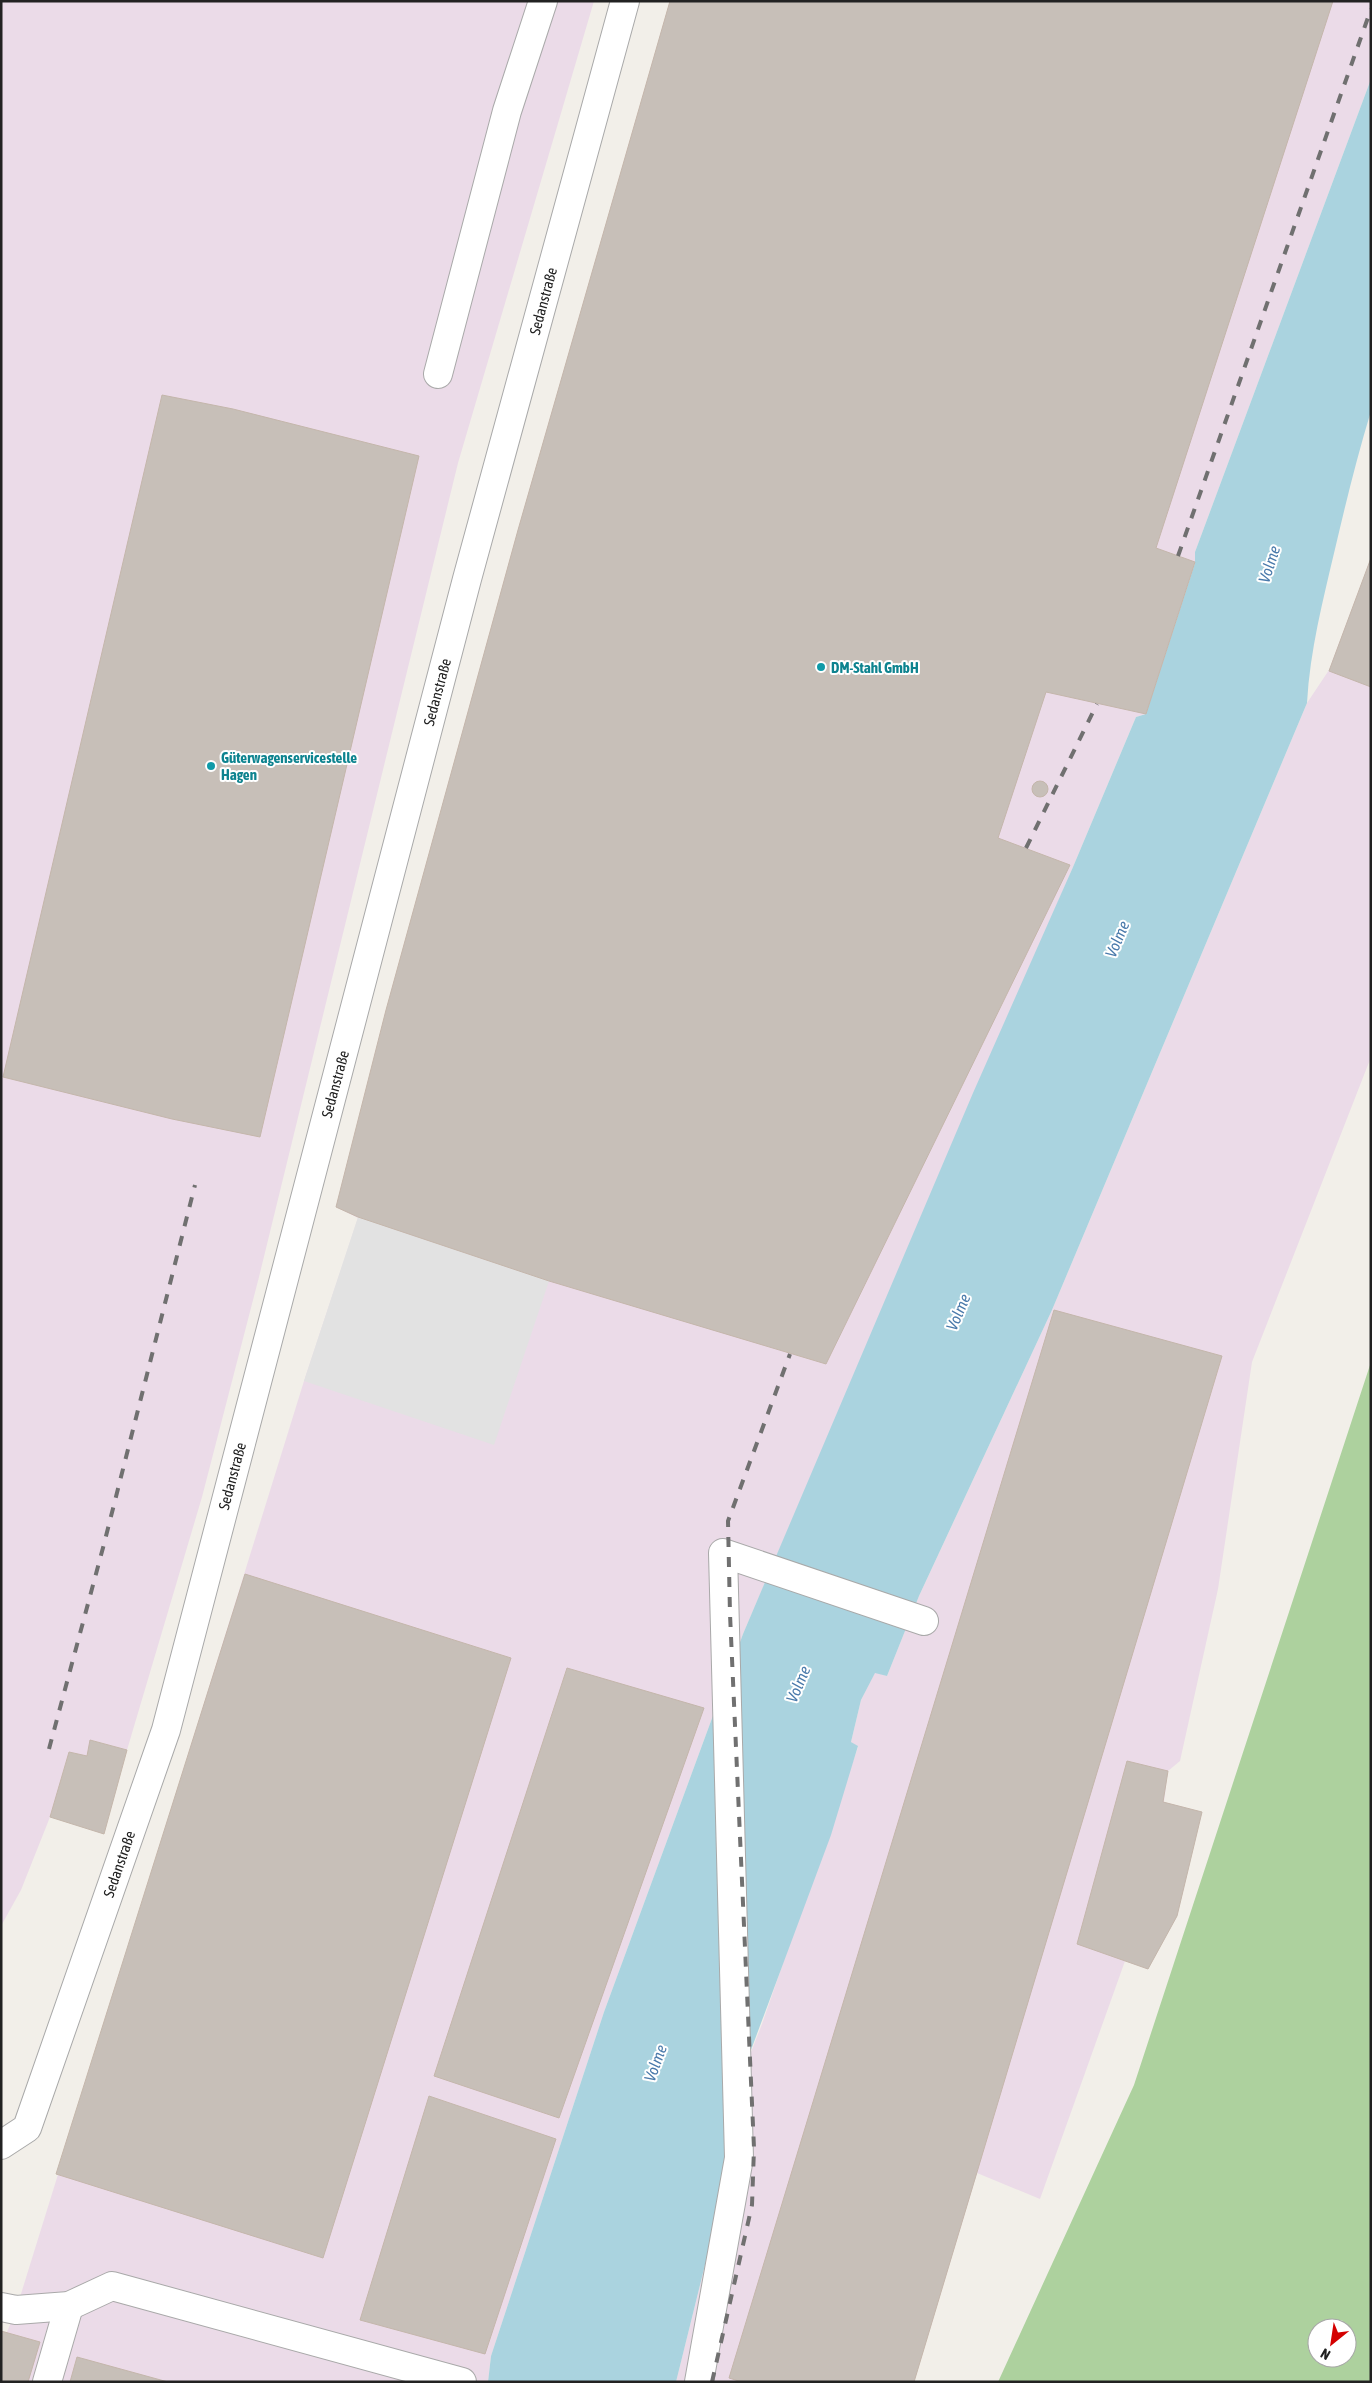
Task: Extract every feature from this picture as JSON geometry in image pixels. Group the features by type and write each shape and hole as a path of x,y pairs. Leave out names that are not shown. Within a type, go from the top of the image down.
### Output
{"street":[{"path":"438,374 507,111 542,1"},
{"name":"Sedanstraße","path":"1,2146 27,2128 166,1730 466,579 625,1"},
{"path":"699,2382 739,2158 723,1554 755,1563 924,1621"},
{"path":"1,2308 16,2310 69,2306 112,2286 462,2382"},
{"path":"47,2382 69,2306"}],"shaded area":[{"path":"1,1 594,1 458,463 259,1277 202,1497 127,1750 91,1740 87,1756 69,1752 50,1817 21,1890 1,1926"},
{"path":"670,1 1371,1 1371,79 1195,552 1195,562 1146,714 1136,717 743,1634 604,2012 491,2356 488,2382 1,2382 1,2331 7,2332 16,2310 304,1381 358,1218 336,1207 386,1010 518,530"},
{"path":"1371,558 1371,1057 1252,1362 1218,1589 1180,1761 1168,1771 1164,1802 1202,1812 1177,1916 1148,1969 1125,1961 1040,2199 977,2173 914,2382 676,2382 728,2172 732,2101 762,2024 858,1747 851,1742 861,1700 875,1672 887,1676 919,1596 1052,1310 1307,703 1329,670"},
{"path":"358,1217 549,1281 494,1445 304,1381"}],"green space":[{"path":"1371,1362 1371,2382 998,2382 1134,2085"}],"water":[{"name":"Volme","path":"1371,79 1371,411 1352,480 1322,606 1314,644 1307,703 1052,1310 919,1596 887,1676 875,1673 861,1700 851,1742 858,1746 831,1835 732,2101 728,2172 676,2382 488,2382 491,2356 604,2012 743,1634 973,1093 1073,867 1136,717 1146,714 1195,563 1195,552"}],"building":[{"name":"DM-Stahl GmbH","path":"670,1 1333,1 1156,548 1195,562 1146,714 1046,692 998,838 1070,865 826,1364 549,1281 358,1217 336,1207 386,1010 518,530"},
{"name":"Güterwagenservicestelle Hagen","path":"162,395 233,409 419,456 260,1137 172,1119 3,1077"},
{"path":"1371,558 1371,687 1329,671"},
{"path":"1037,781 1043,781 1048,786 1046,795 1037,797 1032,792 1032,786"},
{"path":"1054,1310 1222,1356 914,2382 742,2382 729,2378"},
{"path":"245,1574 511,1658 323,2258 56,2174"},
{"path":"567,1668 704,1708 559,2118 434,2076"},
{"path":"90,1740 127,1750 104,1834 50,1817 69,1752 87,1756"},
{"path":"1127,1761 1168,1771 1163,1802 1202,1812 1177,1916 1148,1969 1077,1944"},
{"path":"429,2096 556,2139 485,2354 360,2320"},
{"path":"1,2331 40,2342 28,2382 1,2382"},
{"path":"77,2357 168,2382 70,2382"}],"railway":[{"path":"1178,556 1371,9"},
{"path":"1026,848 1097,704"},
{"path":"49,1749 104,1544 195,1185"},
{"path":"712,2382 752,2205 754,2148 730,1614 728,1521 790,1354"}],"place":[{"name":"DM-Stahl GmbH","path":"821,667"},
{"name":"Güterwagenservicestelle Hagen","path":"211,766"}]}
